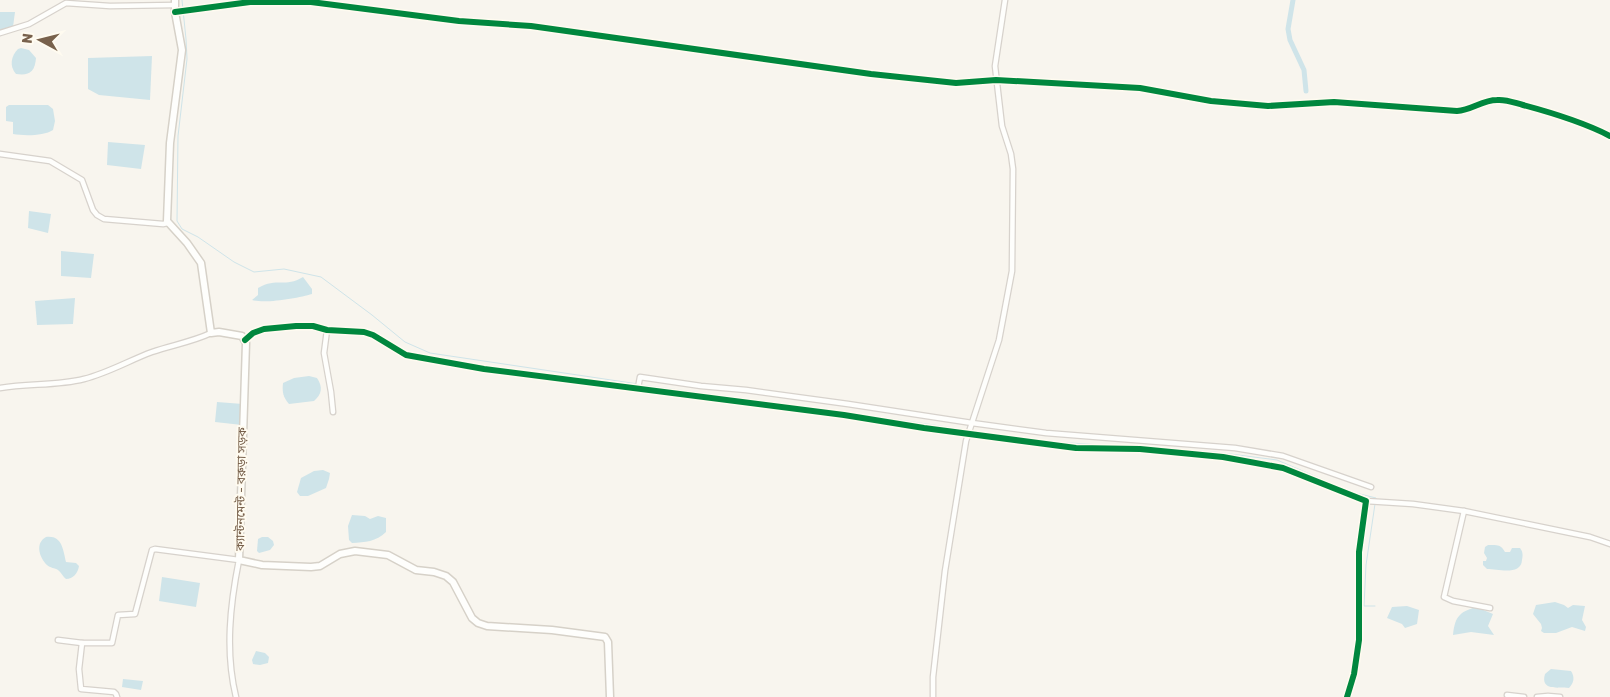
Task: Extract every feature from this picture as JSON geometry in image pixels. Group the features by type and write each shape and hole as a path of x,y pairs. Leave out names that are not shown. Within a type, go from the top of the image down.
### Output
{"main road":[{"path":"175,6 182,50 170,143 168,223 187,243 201,263 211,333 237,334 245,340"},
{"name":"ক্যান্টনমেন্ট - বরুড়া সড়ক","path":"245,340 247,348 242,442 242,525 239,560 262,564 311,567 320,566 340,554 355,551 388,555 416,570 434,572 446,576 453,582 472,618 487,626 552,630 605,637 608,642 610,697"}],"street":[{"path":"933,697 933,677 945,571 966,441 999,340 1012,271 1013,169 1011,154 1002,126 995,66 1005,0"},
{"path":"0,33 29,24 66,3 110,6 175,6 186,11 250,2 310,2 459,21 531,26 597,34 871,74 956,82 996,80 1140,88 1211,101 1268,106 1334,102 1457,111 1467,110 1488,100 1500,99 1546,111 1610,136"},
{"path":"0,154 50,161 82,180 93,210 104,219 168,223"},
{"path":"245,340 253,333 279,328 313,326 327,330 364,332 373,335 406,354 484,369 639,387 1076,448 1140,450 1223,457 1283,468 1368,501 1413,504 1464,512 1590,537 1610,544"},
{"path":"327,330 324,353 333,412"},
{"path":"0,388 85,378 154,351 211,333"},
{"path":"639,387 640,377 848,404 972,424 1235,448 1283,456 1372,487"},
{"path":"1347,697 1354,674 1359,640 1359,552 1368,501"},
{"path":"1464,512 1444,597 1453,601 1490,608"},
{"path":"58,640 82,643 112,643 118,615 135,614 152,550 239,560 232,600 230,649 231,673 236,697"},
{"path":"82,643 79,669 82,689 114,692 116,697"},
{"path":"1507,695 1524,697"},
{"path":"1537,697 1560,697"}],"shaded area":[{"path":"0,12 15,12 13,27 0,30"},
{"path":"21,48 29,50 36,58 33,70 28,74 16,74 12,64 14,55"},
{"path":"152,56 150,100 99,95 88,89 88,58"},
{"path":"9,105 48,105 53,109 55,121 53,130 34,135 13,134 13,122 6,121 6,107"},
{"path":"108,142 145,145 141,169 107,165"},
{"path":"29,211 51,214 48,233 28,228"},
{"path":"61,251 94,254 91,278 61,276"},
{"path":"303,277 312,289 312,294 273,301 252,300 258,295 258,288 271,283 291,282"},
{"path":"75,298 73,324 37,325 35,301"},
{"path":"309,376 317,378 319,381 321,390 319,396 314,401 289,404 283,394 283,383 294,378"},
{"path":"217,402 243,404 242,425 215,422"},
{"path":"323,470 330,473 326,488 308,496 300,496 297,492 301,478 314,471"},
{"path":"352,515 365,516 370,519 378,516 386,518 386,532 374,540 352,543 349,540 348,526"},
{"path":"46,537 55,538 59,541 63,548 66,562 76,563 79,566 73,577 66,579 58,570 44,562 39,546"},
{"path":"268,537 273,541 274,545 270,550 259,553 257,551 258,539"},
{"path":"1488,545 1500,546 1505,552 1510,552 1512,548 1520,548 1523,555 1521,565 1513,570 1487,569 1483,565 1483,561 1486,561 1487,558 1484,553 1485,547"},
{"path":"162,577 200,583 196,607 159,601"},
{"path":"1555,602 1568,608 1573,605 1585,606 1582,620 1586,627 1585,631 1572,627 1556,633 1544,633 1541,631 1541,624 1533,614 1536,605"},
{"path":"1407,606 1419,610 1417,624 1405,628 1402,624 1387,618 1392,607"},
{"path":"1476,607 1493,614 1488,626 1494,635 1471,632 1453,635 1459,616"},
{"path":"256,651 265,653 269,657 268,663 253,664 252,660"},
{"path":"1551,669 1571,671 1573,680 1569,688 1547,686 1544,679 1545,674"},
{"path":"123,679 143,681 141,690 122,687"}],"waterway":[{"path":"182,0 187,59 178,136 177,221 182,229 198,237 234,262 254,272 284,269 321,277 405,342 430,353 638,384"},
{"path":"1293,0 1288,29 1290,40 1304,70 1306,91"},
{"path":"641,385 967,430"},
{"path":"971,431 1006,437"},
{"path":"1038,441 1215,452 1277,460 1352,492 1376,498 1376,500"},
{"path":"1375,504 1366,565 1364,606 1375,606"}],"cycle path":[{"path":"175,12 250,2 311,2 459,21 531,26 871,74 956,83 996,80 1140,88 1211,101 1268,106 1334,102 1457,111 1492,100 1504,100 1568,118 1610,136"},
{"path":"245,340 253,333 264,329 296,326 364,332 373,335 406,355 484,369 844,415 924,428 1076,448 1140,449 1223,457 1283,468 1366,501 1359,552 1359,640 1354,674 1347,697"}]}
